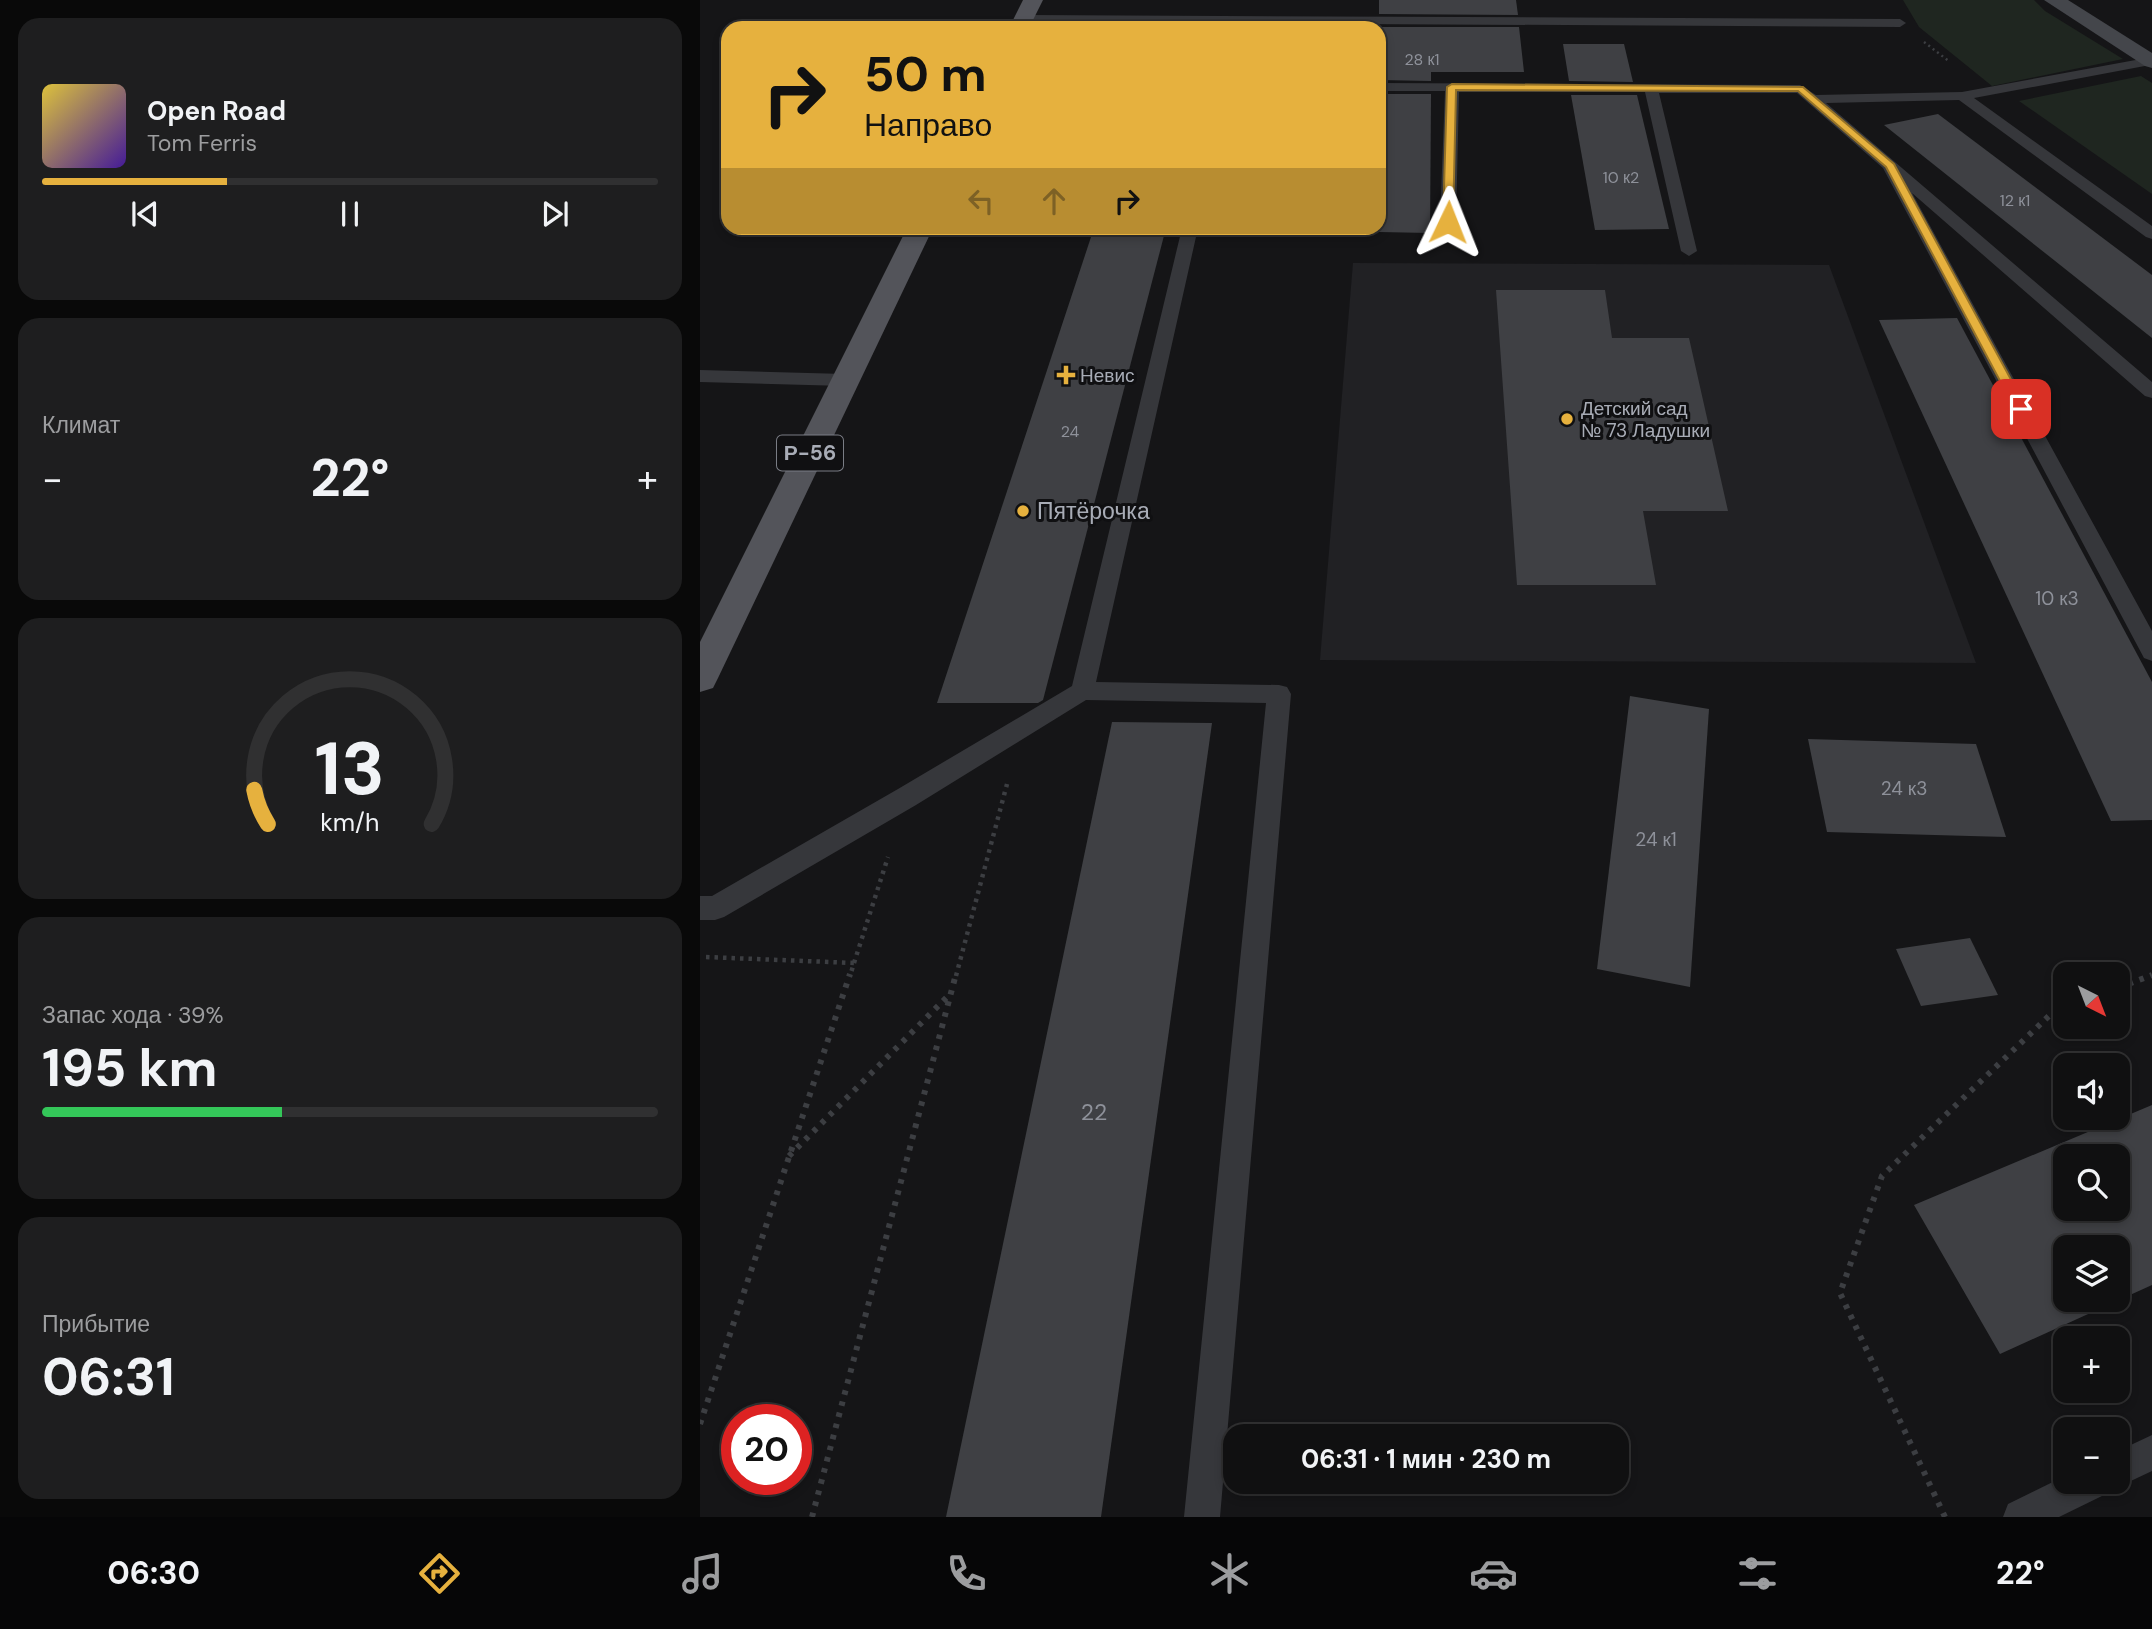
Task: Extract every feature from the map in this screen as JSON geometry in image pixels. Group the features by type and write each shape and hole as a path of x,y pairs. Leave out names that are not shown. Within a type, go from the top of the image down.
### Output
{"main road":[{"path":"1022,21 1033,0"},
{"path":"2054,0 2151,62"},
{"name":"Р-56","path":"700,678 917,235"}],"lane":[{"path":"1297,6 1296,21 1690,16 1900,23"},
{"path":"1813,99 1962,96 2151,62"},
{"path":"1386,87 1800,89 2152,391"},
{"path":"1448,222 1452,87"},
{"path":"1651,88 1689,251"},
{"path":"1962,96 2152,234"},
{"path":"1890,166 2152,652"},
{"path":"1082,691 1188,235"},
{"path":"700,376 845,380"},
{"path":"700,908 715,908 907,797 1082,691 1279,694 1202,1517"},
{"path":"2130,1463 2152,1452"},
{"path":"2021,1517 2067,1494"}],"path":[{"path":"812,1517 1022,727"},
{"path":"700,1424 907,797"},
{"path":"706,957 853,962"},
{"path":"2130,983 2152,975"},
{"path":"788,1157 951,993"},
{"path":"1945,1517 1840,1293 1882,1176 2053,1012"}],"shaded area":[{"path":"1903,0 2034,0 2045,11 2123,59 1992,86 1919,27"},
{"path":"2141,76 2152,83 2152,194 2019,101"},
{"path":"1353,263 1829,265 1976,663 1320,660"}],"building":[{"path":"1379,0 1516,0 1518,15 1379,14"},
{"path":"1386,27 1519,27 1524,72 1431,72 1431,81 1386,80"},
{"path":"1563,44 1624,44 1633,82 1569,81"},
{"path":"1386,94 1431,94 1430,233 1386,232"},
{"path":"1571,95 1637,95 1669,229 1595,230"},
{"path":"1938,114 2152,275 2152,338 1884,125"},
{"path":"1092,235 1164,235 1043,700 1038,703 937,703"},
{"name":"Детский сад № 73 Ладушки","path":"1496,290 1605,290 1612,338 1689,338 1728,511 1643,511 1656,585 1517,585"},
{"path":"1957,318 2152,682 2152,820 2111,821 1879,320"},
{"path":"1630,696 1709,709 1690,987 1597,969"},
{"path":"1112,722 1212,723 1101,1517 946,1517"},
{"path":"1808,739 1976,744 2006,837 1827,832"},
{"path":"1970,938 1998,995 1921,1006 1896,949"},
{"path":"2152,1105 2152,1285 2130,1295 2130,1235 2053,1235 2053,1312 2093,1312 2062,1326 2053,1326 2053,1330 2000,1354 1914,1205 2053,1147 2053,1221 2130,1221 2130,1144 2059,1144 2092,1130 2130,1130 2130,1114"}],"place":[{"name":"Невис","path":"1066,375"},
{"name":"Детский сад № 73 Ладушки","path":"1567,419"},
{"name":"Пятёрочка","path":"1023,511"}],"route":[{"path":"1448,222 1452,87 1800,89 1890,166 2021,409"}]}
